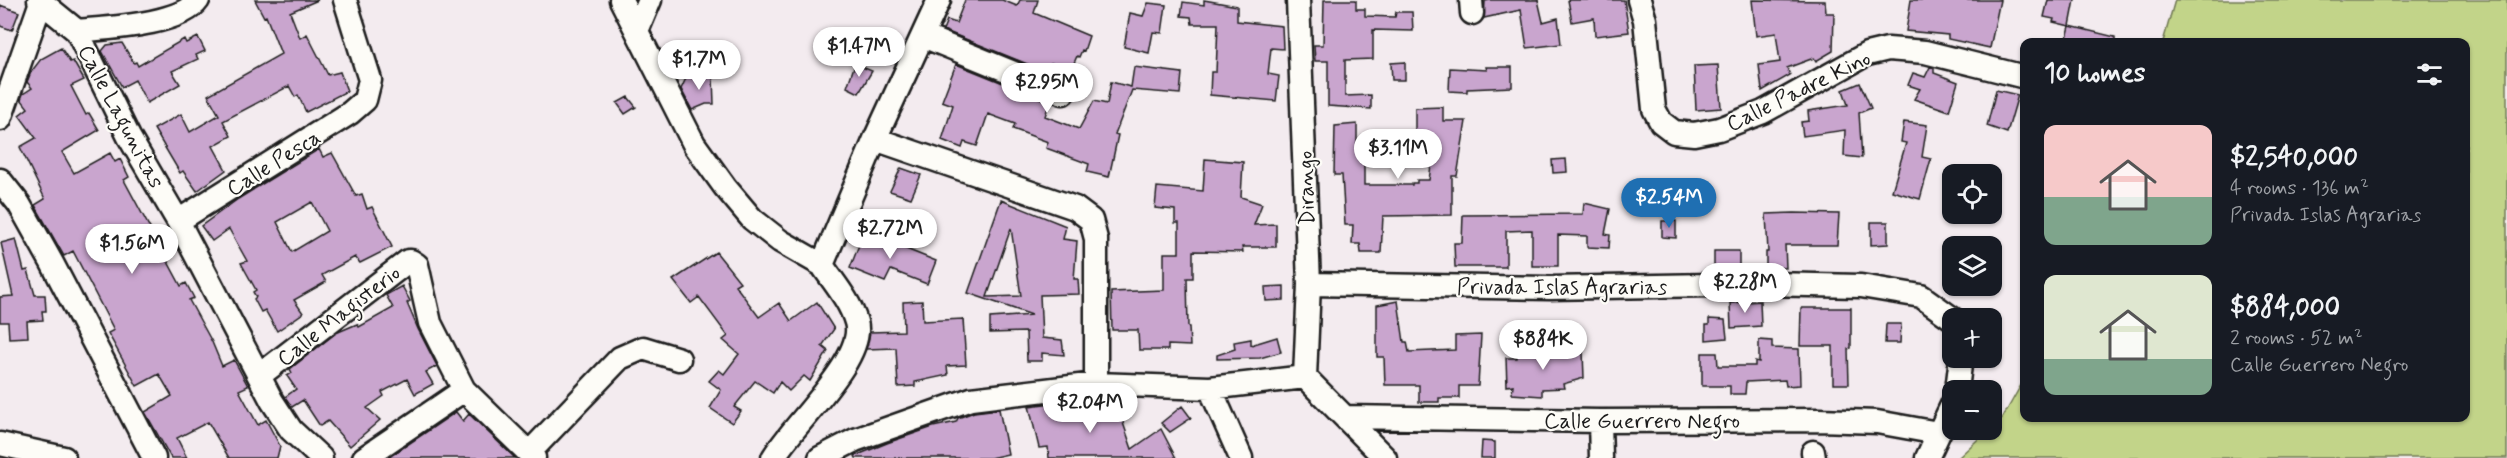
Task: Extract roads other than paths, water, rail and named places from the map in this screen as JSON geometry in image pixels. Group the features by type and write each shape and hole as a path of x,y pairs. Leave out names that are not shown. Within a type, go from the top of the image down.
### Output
{"street":[{"path":"77,31 138,25 171,17 194,5 198,0"},
{"name":"Calle Pesca","path":"178,221 350,112 365,99 370,80 345,0"},
{"path":"621,0 694,144 725,187 752,219 780,241 822,266 850,309 856,324 856,338 852,353 828,388 791,431 773,458"},
{"path":"637,31 650,0"},
{"path":"822,266 875,139 939,0"},
{"name":"Dirango","path":"1298,0 1309,284 1305,377"},
{"name":"Calle Padre Kino","path":"1639,0 1645,20 1653,109 1661,122 1674,132 1694,134 1719,129 1763,112 1849,63 1867,54 1888,49 1925,52 2020,75"},
{"path":"0,119 40,1"},
{"name":"Calle Lagunitas","path":"40,1 77,31 129,137 178,221 259,376 291,430 310,455"},
{"path":"923,36 1064,93"},
{"path":"875,139 1075,208 1091,220 1096,239 1096,384"},
{"path":"0,180 19,204 52,263 154,458"},
{"name":"Calle Magisterio","path":"259,376 408,261 417,265 430,323 464,390"},
{"name":"Privada Islas Agrarias","path":"1309,284 1550,288 1765,284 1861,286 1922,296 1942,311"},
{"path":"364,458 464,390 531,456 620,358 643,348 679,359"},
{"path":"820,458 855,440 971,399 1096,384 1210,388 1305,377 1385,458"},
{"path":"1210,388 1241,458"},
{"name":"Calle Guerrero Negro","path":"1345,417 1600,421 1854,421 1877,422 1938,433"},
{"path":"1600,421 1601,458"},
{"path":"1928,458 1942,425"},
{"path":"0,444 64,458"}]}
